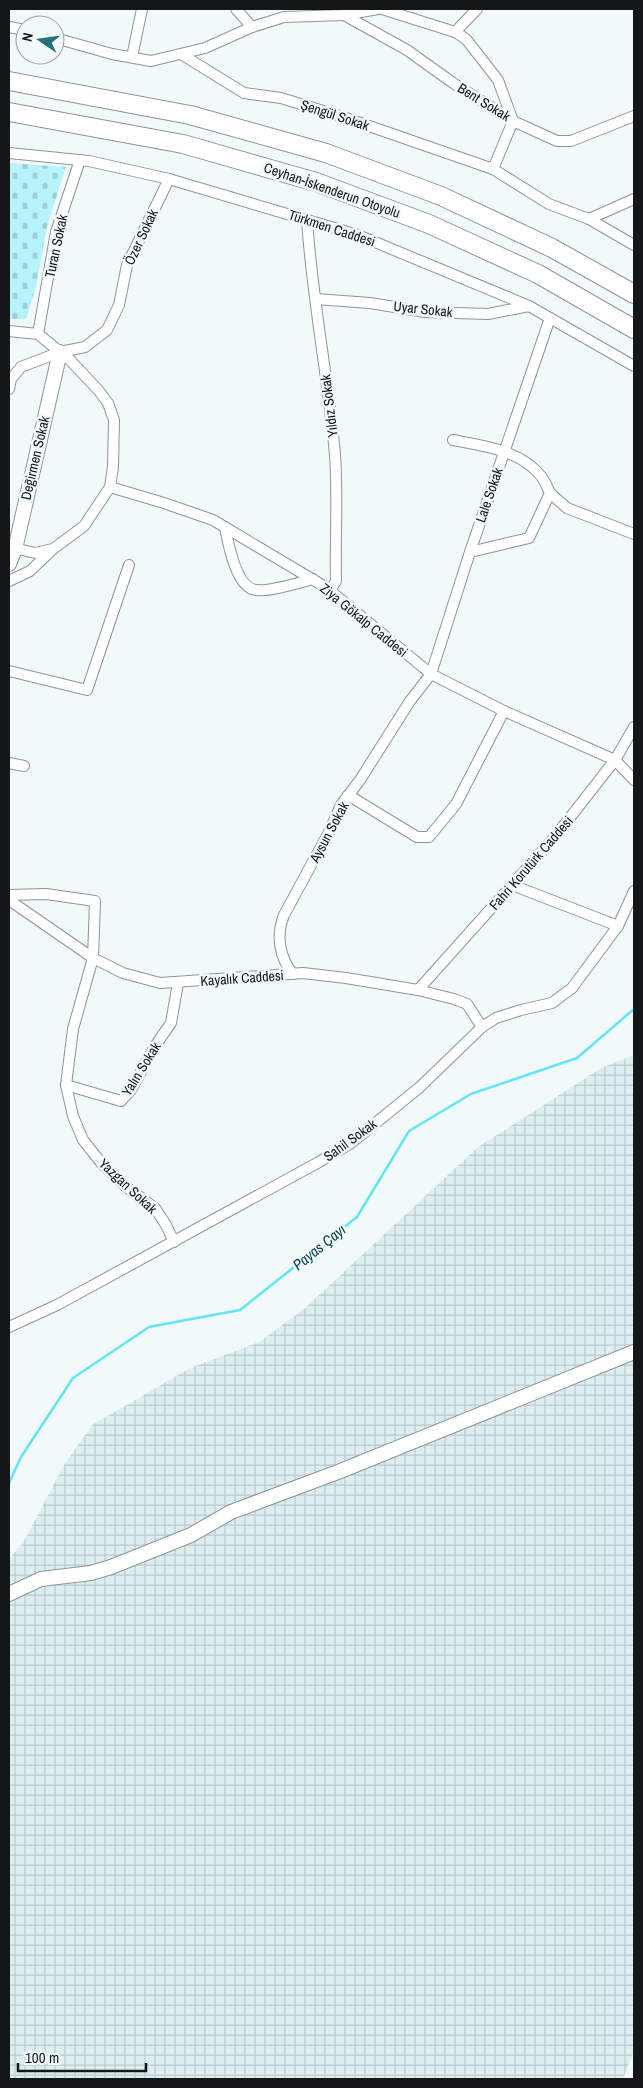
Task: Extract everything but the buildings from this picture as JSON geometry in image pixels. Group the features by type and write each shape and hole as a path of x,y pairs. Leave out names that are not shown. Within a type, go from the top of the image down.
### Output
{"highway":[{"path":"9,81 190,114 326,153 441,196 552,248 634,294"},
{"name":"Ceyhan-İskenderun Otoyolu","path":"9,112 184,144 316,182 429,224 538,274 634,328"}],"street":[{"path":"132,57 142,9"},
{"path":"236,9 252,26"},
{"path":"65,41 93,49 151,61 205,48 252,26 284,17 344,15 378,9"},
{"path":"382,9 455,32 466,39 498,80 513,121 493,170"},
{"path":"455,32 477,9"},
{"name":"Bent Sokak","path":"344,15 407,50 453,83 513,121 557,141 572,141 634,116"},
{"name":"Şengül Sokak","path":"181,54 244,92 281,98 346,118 493,170 550,204 589,219 634,245"},
{"name":"Türkmen Caddesi","path":"9,153 80,160 169,179 358,235 529,306 634,366"},
{"name":"Turan Sokak","path":"38,334 56,232 80,160"},
{"name":"Özer Sokak","path":"9,389 11,379 21,367 60,352 85,347 107,330 119,305 128,264 169,179"},
{"path":"589,219 634,199"},
{"name":"Yıldız Sokak","path":"307,220 310,268 316,299 335,456 336,580 330,591"},
{"name":"Uyar Sokak","path":"316,299 370,303 426,312 488,314 529,306"},
{"name":"Lale Sokak","path":"431,674 504,450 550,318"},
{"path":"9,331 38,334 60,352 99,391 108,403 114,420 113,467 110,487 84,526 53,549 30,571 9,581"},
{"name":"Değirmen Sokak","path":"9,564 60,352"},
{"path":"453,440 504,450 520,459 540,475 550,493 567,508 634,534"},
{"name":"Ziya Gökalp Caddesi","path":"110,487 213,520 330,591 431,674 504,711 615,760"},
{"path":"470,552 529,538 550,493"},
{"path":"224,527 238,573 247,586 256,590 285,587 312,580"},
{"path":"12,548 35,553 53,549"},
{"path":"9,671 87,690 129,565"},
{"name":"Aysun Sokak","path":"293,974 284,959 279,928 292,897 341,805 410,701 431,674"},
{"path":"348,795 416,837 428,837 456,804 504,711"},
{"name":"Fahri Korutürk Caddesi","path":"418,990 554,838 615,760 634,727"},
{"path":"615,760 634,780"},
{"path":"9,764 24,766"},
{"path":"512,885 618,926"},
{"name":"Sahil Sokak","path":"9,1327 57,1305 351,1143 420,1087 482,1027 496,1018 552,1003 572,988 618,926 634,891"},
{"name":"Yazgan Sokak","path":"9,895 46,894 94,901 93,958 72,1029 66,1085 73,1116 83,1140 102,1164 125,1186 155,1208 174,1242"},
{"name":"Kayalık Caddesi","path":"9,900 93,958 124,973 160,982 178,983 303,973 346,978 418,990 467,1004 482,1027"},
{"name":"Yalın Sokak","path":"66,1085 121,1101 131,1090 155,1046 171,1023 178,983"},
{"path":"9,1594 41,1579 91,1573 111,1567 191,1535 231,1512 346,1469 634,1352"}],"shaded area":[{"path":"634,1055 634,2051 623,2079 9,2079 9,1559 23,1543 64,1465 92,1425 190,1368 259,1342 304,1309 478,1147 603,1067"}],"green space":[{"path":"9,163 66,167 47,227 36,287 26,319 9,319"}],"waterway":[{"name":"Payas Çayı","path":"9,1483 21,1457 73,1378 149,1327 240,1310 357,1217 409,1131 471,1094 577,1058 634,1009"}]}
